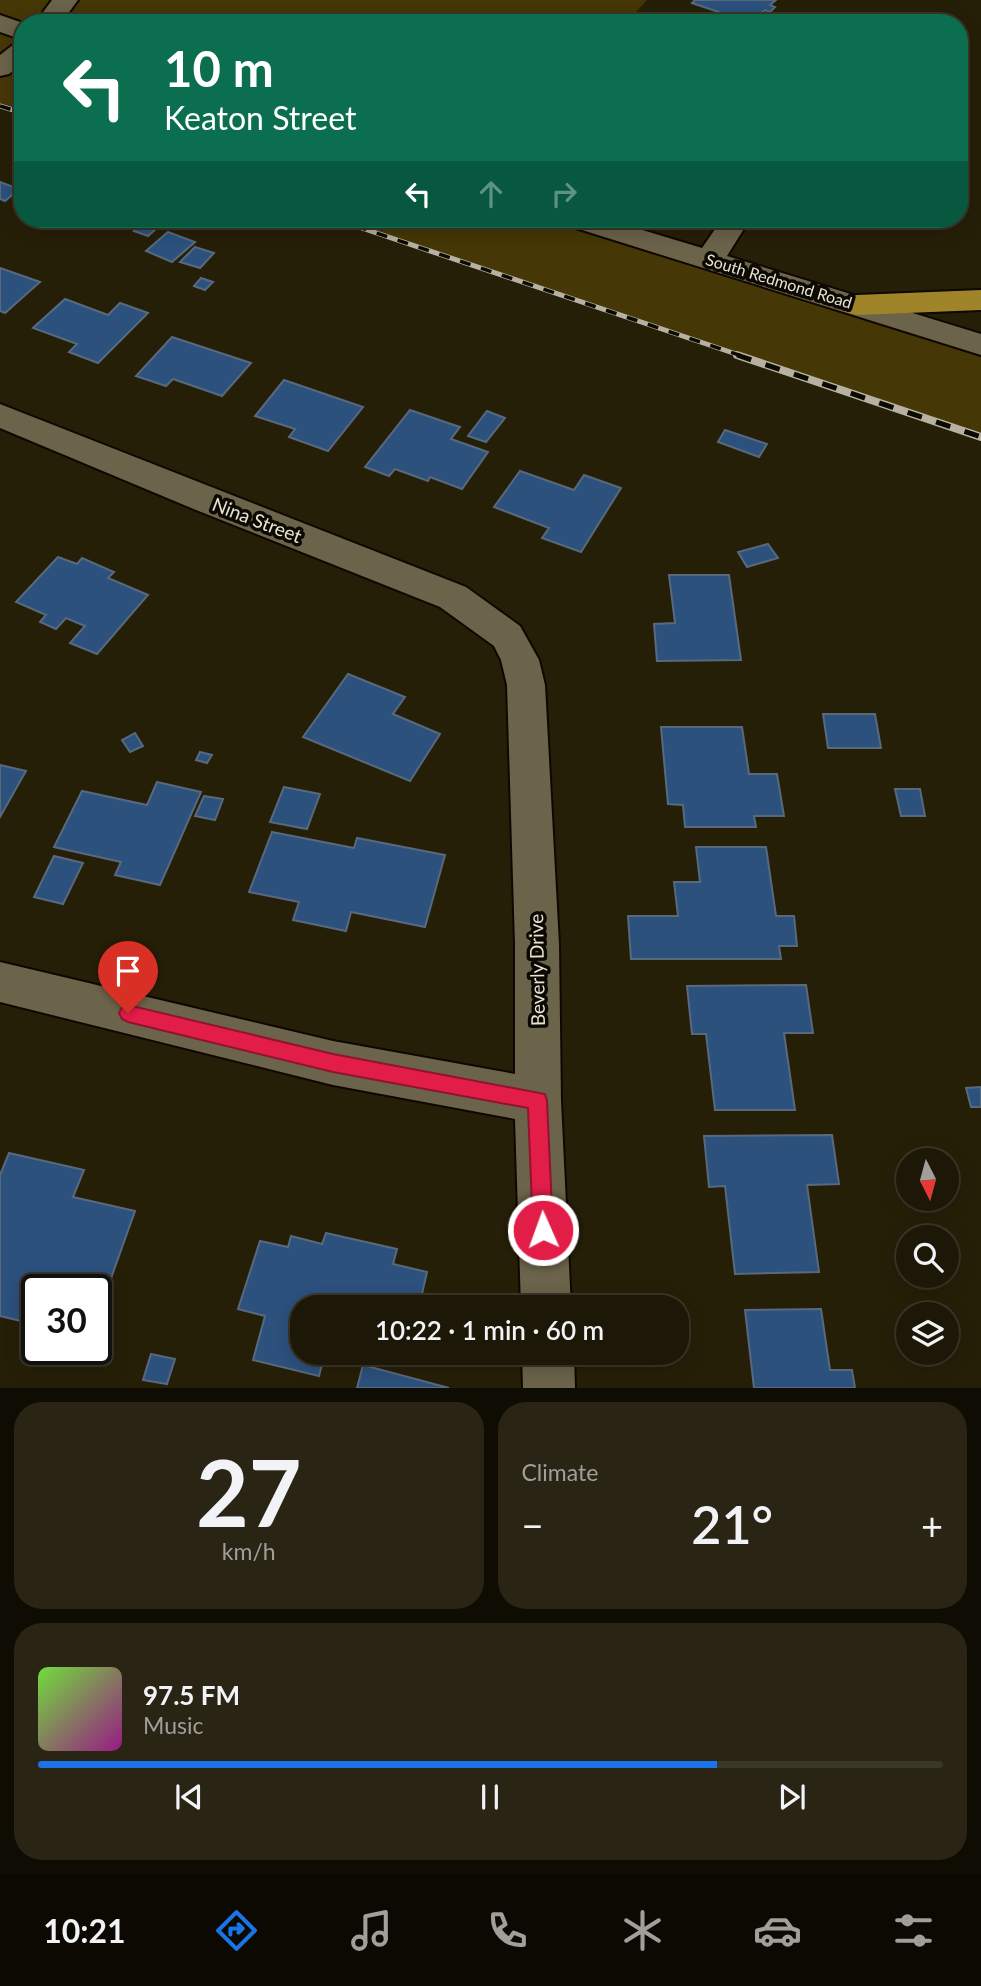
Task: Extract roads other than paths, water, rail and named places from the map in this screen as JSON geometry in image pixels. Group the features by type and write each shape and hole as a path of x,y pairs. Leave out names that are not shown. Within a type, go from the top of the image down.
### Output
{"highway":[{"path":"857,305 981,300"}],"street":[{"path":"0,68 14,57"},
{"name":"South Redmond Road","path":"606,228 981,345"},
{"path":"710,259 730,228"},
{"name":"Nina Street","path":"0,415 195,496 453,597 507,636"},
{"name":"Beverly Drive","path":"507,636 520,660 526,685 537,944 538,1101 546,1295"},
{"path":"0,982 333,1063 538,1101"},
{"path":"549,1365 550,1388"}],"railway":[{"path":"0,106 14,110"},
{"path":"362,228 742,356"},
{"path":"737,355 981,437"}]}
